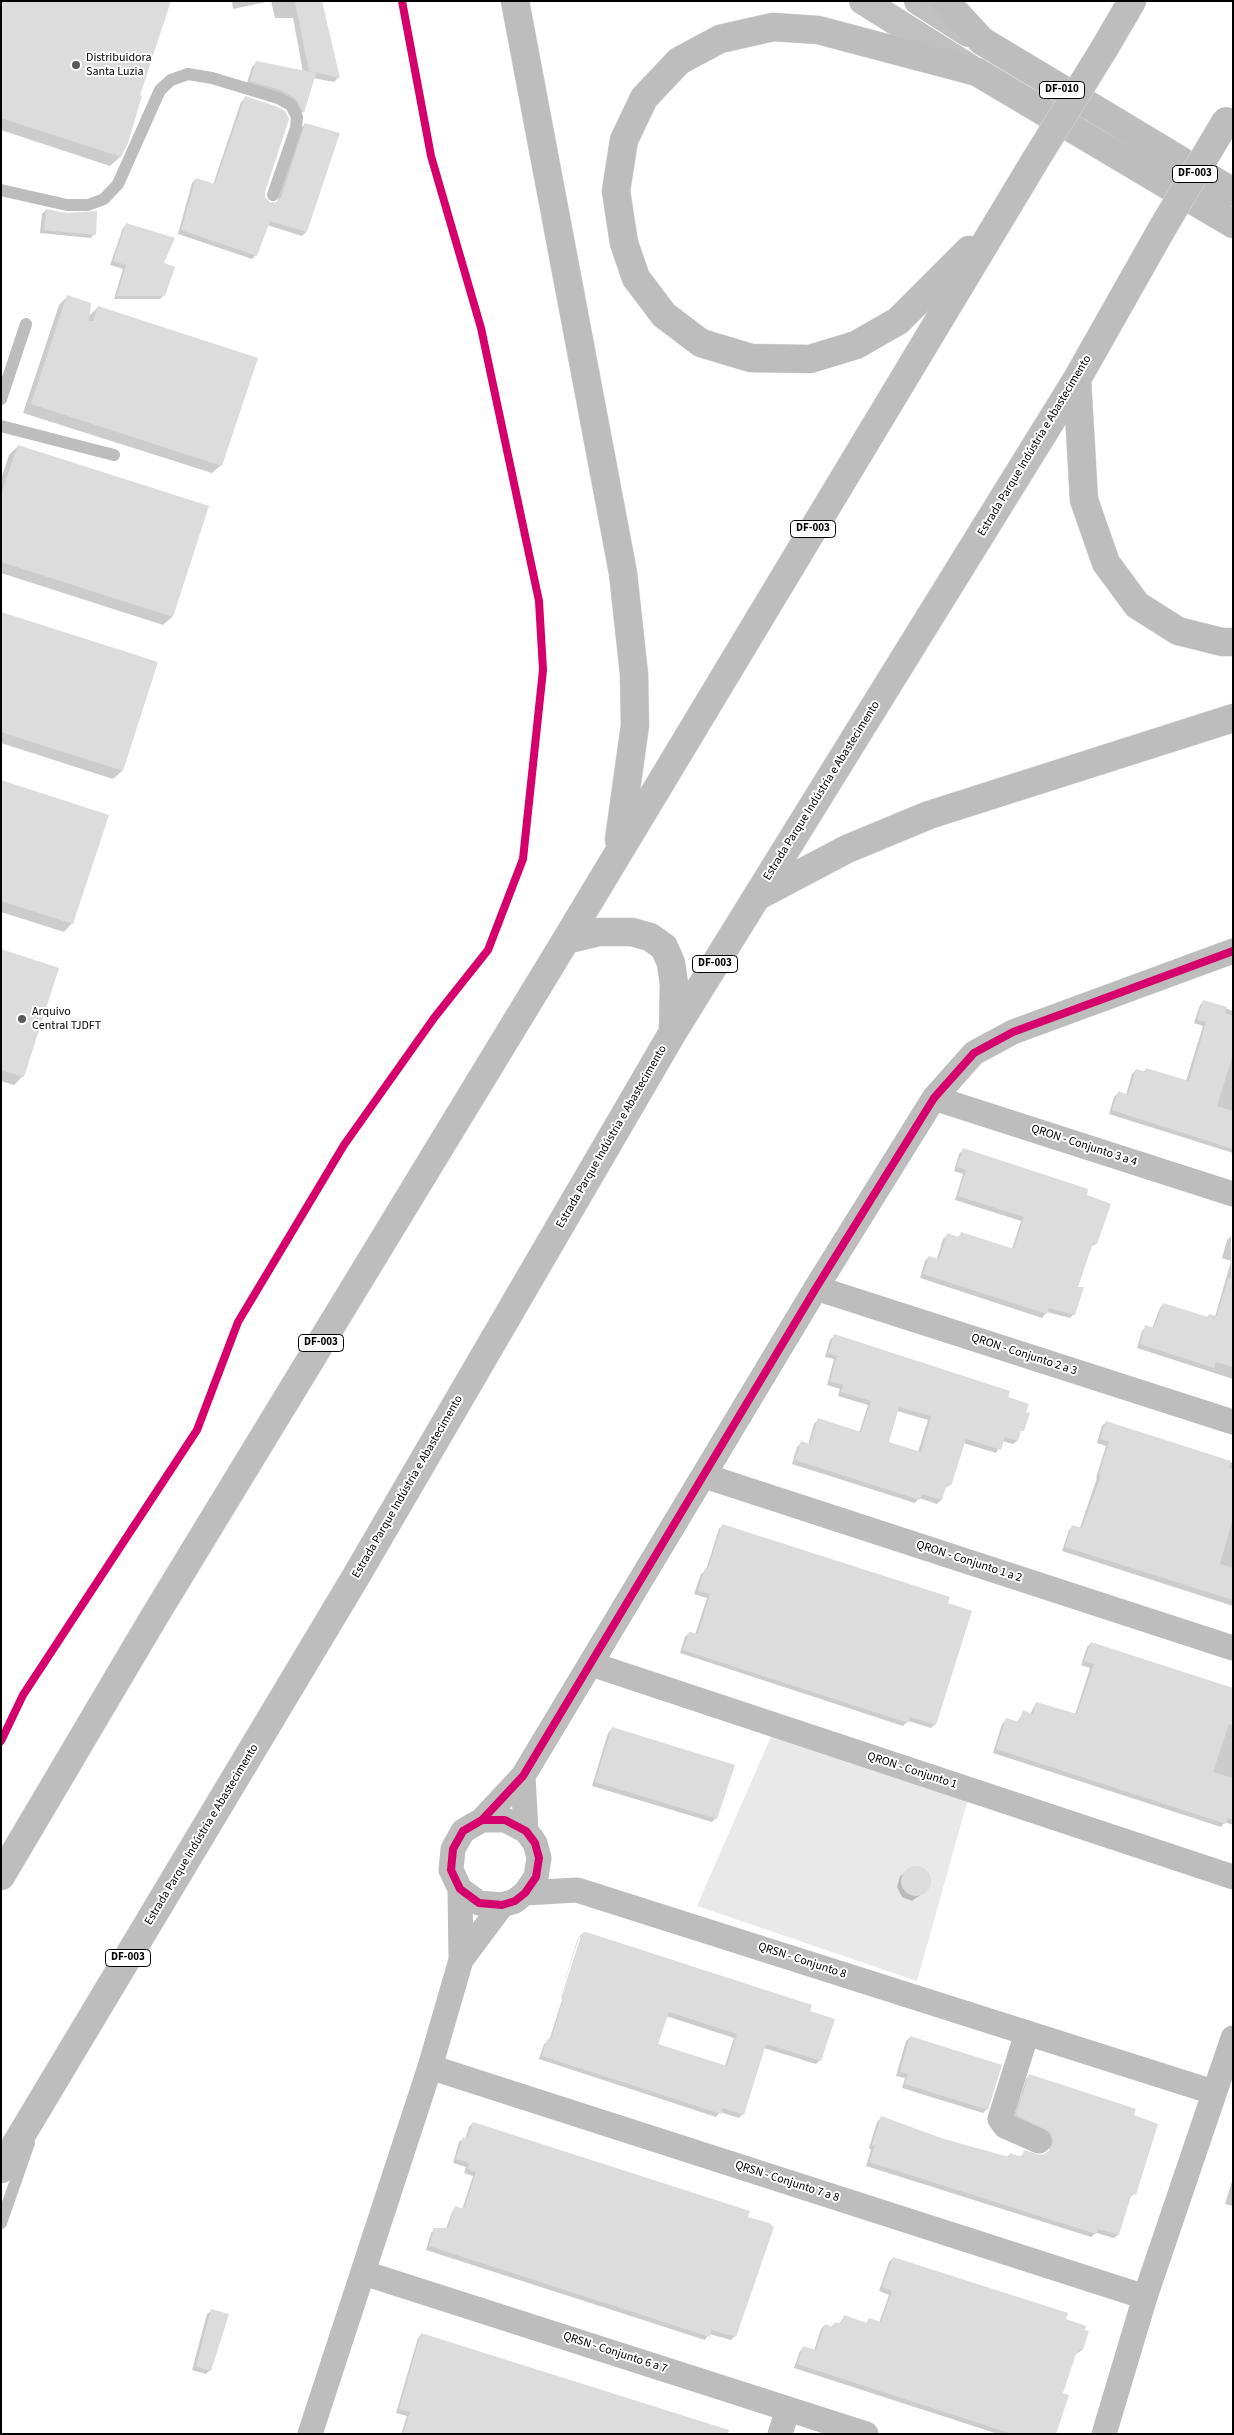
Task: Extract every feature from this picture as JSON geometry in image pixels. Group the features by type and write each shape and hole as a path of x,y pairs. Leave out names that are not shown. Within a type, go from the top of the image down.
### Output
{"main road":[{"path":"515,1 623,573 634,674 635,725 617,854"},
{"path":"944,1 982,41"},
{"name":"DF-003","path":"1,1876 154,1617 566,940 1132,1"},
{"path":"977,72 818,30 773,27 720,39 679,61 644,98 624,140 616,191 624,243 636,278 664,315 701,342 751,358 810,359 856,345 898,321 951,271 1010,204"},
{"name":"DF-010","path":"982,41 1233,192"},
{"name":"DF-010","path":"977,72 1233,224"},
{"name":"Estrada Parque Indústria e Abastecimento","path":"1,2169 355,1578 673,1032 1077,379 1229,116"},
{"path":"1077,379 1084,500 1106,563 1137,605 1178,631 1222,642 1233,642"},
{"path":"756,897 847,849 929,815 1233,718"},
{"path":"566,940 599,932 632,932 650,937 664,947 671,963 674,984 673,1032"}],"street":[{"name":"DF-010","path":"863,1 977,72"},
{"name":"DF-010","path":"918,1 982,41"},
{"path":"310,2434 430,2067 461,1960 460,1889 451,1870 453,1849 463,1831 482,1820 523,1776 705,1476 816,1288 934,1098 974,1053 1013,1032 1204,960 1233,951"},
{"path":"1204,960 1233,970"},
{"name":"QRON - Conjunto 3 a 4","path":"934,1098 1233,1194"},
{"name":"QRON - Conjunto 2 a 3","path":"816,1288 1233,1422"},
{"name":"QRON - Conjunto 1 a 2","path":"705,1476 1233,1648"},
{"name":"QRON - Conjunto 1","path":"591,1664 1233,1877"},
{"path":"523,1776 526,1831"},
{"path":"460,1889 479,1903 502,1905 515,1901 525,1894 536,1877 539,1858 535,1843 526,1831 505,1820 482,1820"},
{"path":"1,1855 28,1833"},
{"name":"QRSN - Conjunto 8","path":"539,1858 577,1890"},
{"name":"QRSN - Conjunto 8","path":"525,1894 577,1890 1213,2092"},
{"path":"461,1960 502,1905"},
{"path":"1027,2032 1000,2119 1005,2126 1039,2141"},
{"path":"1104,2434 1145,2297 1213,2092 1233,2038"},
{"name":"QRSN - Conjunto 7 a 8","path":"430,2067 1145,2297"},
{"name":"QRSN - Conjunto 6 a 7","path":"364,2272 866,2434"},
{"path":"780,2434 788,2409"}],"lane":[{"path":"1,190 67,204 88,205 104,199 118,184 160,90 171,80 188,74 212,78 278,98 290,105 297,117 296,128 273,195"},
{"path":"1,399 26,324"},
{"path":"1,426 114,455"},
{"path":"1,2223 46,2093"}],"shaded area":[{"path":"773,1732 970,1792 917,1981 697,1906"}],"building":[{"name":"Distribuidora Santa Luzia","path":"1,1 171,1 140,95 142,96 128,143 121,157 1,118"},
{"path":"295,1 322,1 340,78 309,71"},
{"path":"256,61 316,73 304,113 295,98 281,90 250,81"},
{"path":"245,96 285,111 289,119 265,192 265,197 270,202 275,203 281,198 305,123 340,133 307,232 270,221 257,256 181,230 196,178 215,184"},
{"path":"46,209 67,213 97,211 96,235 44,230"},
{"path":"126,223 175,238 164,263 175,267 165,296 117,296 126,265 113,261"},
{"path":"67,295 91,303 89,321 93,321 98,306 258,358 222,466 31,404"},
{"path":"18,445 209,506 173,617 1,562 1,494"},
{"path":"1,612 158,662 123,771 1,732"},
{"path":"1,780 109,815 73,924 1,901"},
{"name":"Arquivo Central TJDFT","path":"1,949 59,968 24,1077 1,1070"},
{"path":"1203,1000 1227,1007 1225,1013 1233,1016 1233,1054 1217,1106 1233,1111 1233,1149 1112,1110 1118,1091 1128,1095 1136,1069 1146,1072 1146,1068 1189,1081 1206,1022 1197,1020"},
{"path":"963,1148 1088,1189 1087,1195 1111,1204 1097,1244 1093,1243 1078,1287 1084,1287 1075,1315 1049,1308 1047,1314 923,1274 929,1256 939,1259 947,1233 959,1237 961,1232 1014,1249 1024,1217 958,1196 966,1170 957,1167"},
{"path":"1228,1278 1233,1279 1233,1367 1216,1362 1214,1368 1140,1344 1145,1325 1154,1328 1163,1303 1208,1317 1209,1314 1217,1316"},
{"path":"834,1334 1010,1391 1008,1397 1029,1404 1026,1412 1030,1413 1024,1431 1021,1431 1018,1441 1005,1437 1001,1450 966,1439 951,1486 947,1484 942,1500 922,1494 920,1500 795,1460 801,1441 810,1444 818,1418 861,1432 871,1401 841,1392 843,1385 830,1381 837,1356 828,1353","holes":["899,1407 931,1416 921,1452 889,1442"]},
{"path":"1106,1421 1231,1461 1229,1468 1233,1469 1233,1518 1220,1564 1233,1568 1233,1600 1065,1547 1072,1525 1082,1528 1101,1475 1099,1474 1109,1442 1100,1439"},
{"path":"722,1524 950,1597 948,1603 972,1611 936,1725 910,1717 908,1723 683,1650 689,1632 698,1634 710,1594 698,1591 705,1568 708,1569"},
{"path":"1091,1642 1233,1688 1233,1725 1229,1724 1213,1772 1233,1778 1233,1820 1227,1818 1226,1824 996,1749 1006,1718 1019,1722 1023,1710 1033,1714 1036,1702 1077,1714 1094,1664 1084,1661"},
{"path":"612,1727 735,1765 717,1819 595,1782"},
{"path":"916,1866 927,1870 931,1881 927,1892 916,1896 905,1892 901,1881 905,1870"},
{"path":"586,1932 812,2005 810,2011 835,2019 821,2061 766,2044 744,2115 723,2108 721,2114 545,2057 542,2055 547,2039 551,2040 563,1999 561,1998 582,1933","holes":["669,2012 737,2034 727,2066 658,2044"]},
{"path":"910,2036 1002,2065 988,2110 905,2084 908,2074 900,2072"},
{"path":"1029,2074 1136,2109 1134,2115 1158,2124 1136,2195 1132,2193 1119,2235 1098,2229 1096,2234 869,2162 875,2146 872,2145 881,2116 944,2139 1009,2157 1010,2153 1022,2157 1024,2150 1040,2155 1047,2153 1052,2146 1053,2139 1050,2132 1016,2115"},
{"path":"473,2122 750,2211 748,2217 769,2223 774,2227 736,2337 711,2330 710,2337 429,2246 434,2228 448,2228 455,2206 464,2209 476,2172 468,2169 469,2163 456,2159 463,2137 467,2139"},
{"path":"893,2257 1068,2313 1066,2319 1086,2326 1085,2330 1089,2331 1083,2350 1079,2349 1076,2354 1063,2393 1069,2395 1056,2434 1012,2434 797,2364 803,2346 816,2350 825,2324 833,2327 835,2322 841,2324 844,2315 867,2323 869,2318 881,2322 892,2291 882,2287"},
{"path":"211,2309 229,2314 211,2371 196,2366"},
{"path":"421,2333 729,2430 728,2434 403,2434 410,2412 399,2409"}],"cycle path":[{"path":"1,1741 23,1695 197,1430 238,1322 344,1145 434,1018 488,950 523,859 543,670 539,601 481,328 431,156 402,1"},
{"path":"482,1820 505,1820 526,1831 535,1843 539,1858 536,1877 525,1893 515,1901 502,1905 479,1903 460,1889 451,1870 453,1849 463,1831 482,1820 523,1776 816,1288 934,1098 974,1053 1013,1032 1233,951"}],"place":[{"name":"Distribuidora Santa Luzia","path":"76,65"},
{"name":"Arquivo Central TJDFT","path":"22,1019"}]}
